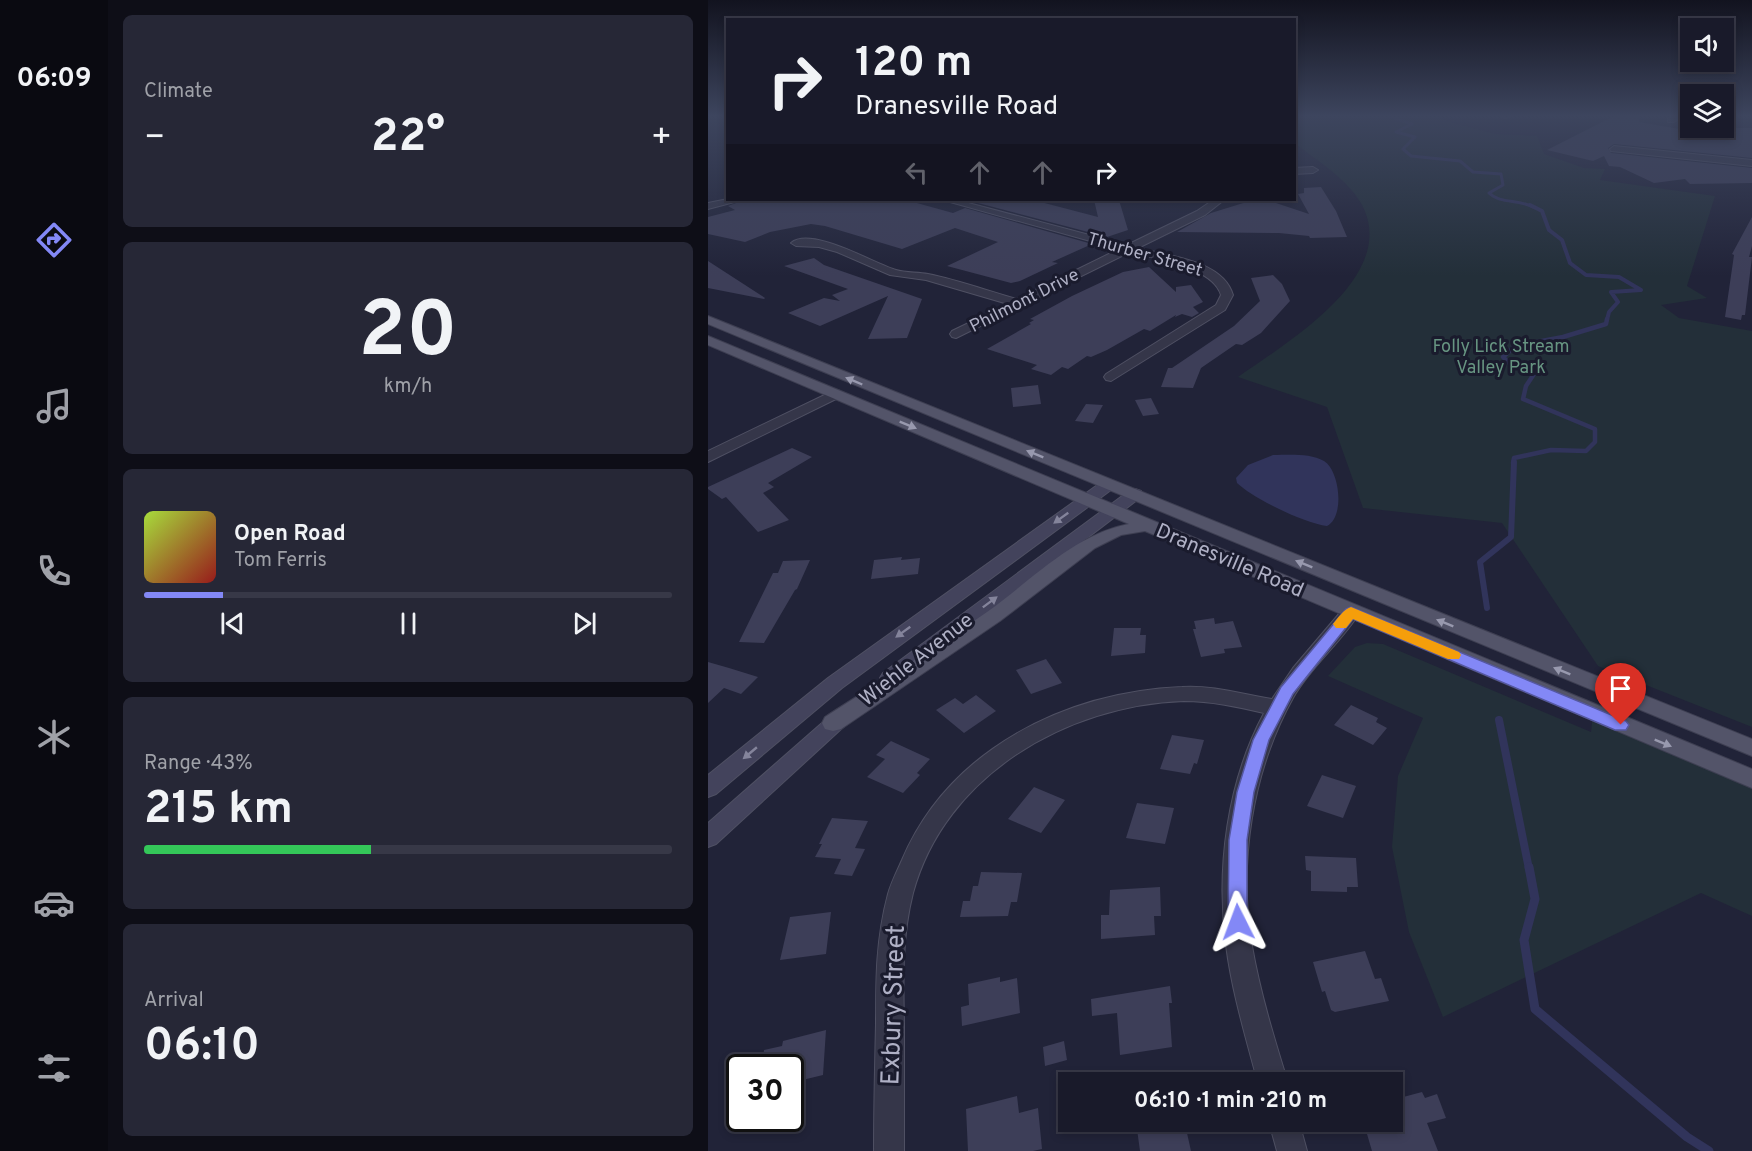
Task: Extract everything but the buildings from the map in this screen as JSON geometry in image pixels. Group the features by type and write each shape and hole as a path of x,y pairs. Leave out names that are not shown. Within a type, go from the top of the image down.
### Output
{"main road":[{"name":"Dranesville Road","path":"708,320 1752,748"},
{"name":"Dranesville Road","path":"708,340 1752,779"},
{"name":"Wiehle Avenue","path":"708,788 834,683 1109,484"},
{"name":"Wiehle Avenue","path":"708,837 833,723 1135,494"},
{"path":"833,723 993,617 1089,544 1116,531 1148,525"}],"street":[{"path":"1296,171 1313,170"},
{"path":"708,206 732,201"},
{"name":"Thurber Street","path":"952,201 1208,272 1221,282 1227,295 1225,302 1214,313 1111,377"},
{"name":"Philmont Drive","path":"956,334 1201,213 1218,201"},
{"path":"796,243 820,244 841,250 894,273 927,277 1018,303"},
{"path":"708,457 835,394"},
{"path":"1270,1072 1239,943 1236,902 1238,840 1245,792 1261,740 1276,708 1351,612"},
{"name":"Exbury Street","path":"889,1151 890,947 893,918 904,876 916,851 936,816 954,794 981,768 1016,743 1052,723 1086,709 1120,700 1184,694 1220,697 1276,708"},
{"path":"1287,1132 1292,1151"}],"green space":[{"name":"Folly Lick Stream Valley Park","path":"1328,169 1599,169 1605,169 1600,180 1715,196 1687,286 1707,298 1661,305 1679,318 1752,331 1752,727 1598,666 1502,523 1363,508 1327,407 1238,377 1332,306 1352,282 1365,258 1369,232 1362,205 1340,179"},
{"path":"1367,643 1383,644 1591,732 1593,714 1752,779 1752,916 1701,893 1443,1017 1409,932 1392,847 1398,776 1423,718 1328,676 1355,647"}],"water":[{"path":"1273,455 1318,458 1329,466 1337,484 1338,504 1333,521 1327,526 1280,509 1255,496 1237,483 1236,478 1248,465"}],"waterway":[{"path":"1469,169 1473,172 1501,174 1503,185 1489,193 1499,199 1533,207"},
{"path":"1530,205 1542,211 1549,230 1562,240 1570,263 1586,275 1619,277 1641,290 1611,292 1618,302 1609,312 1607,320"},
{"path":"1513,463 1514,458 1551,450 1586,451 1595,442 1595,429 1523,399 1526,386 1534,374 1529,368 1511,365 1503,357 1515,346 1563,337 1606,324 1607,319"},
{"path":"1487,608 1480,562 1511,537 1514,462"},
{"path":"1499,720 1529,869"},
{"path":"1529,867 1535,899 1524,940 1535,1009 1687,1137 1709,1151"}],"slow traffic":[{"path":"1341,624 1351,612 1453,655"}],"route":[{"path":"1238,922 1236,902 1238,840 1245,792 1261,740 1287,691 1351,612 1621,725"}]}
